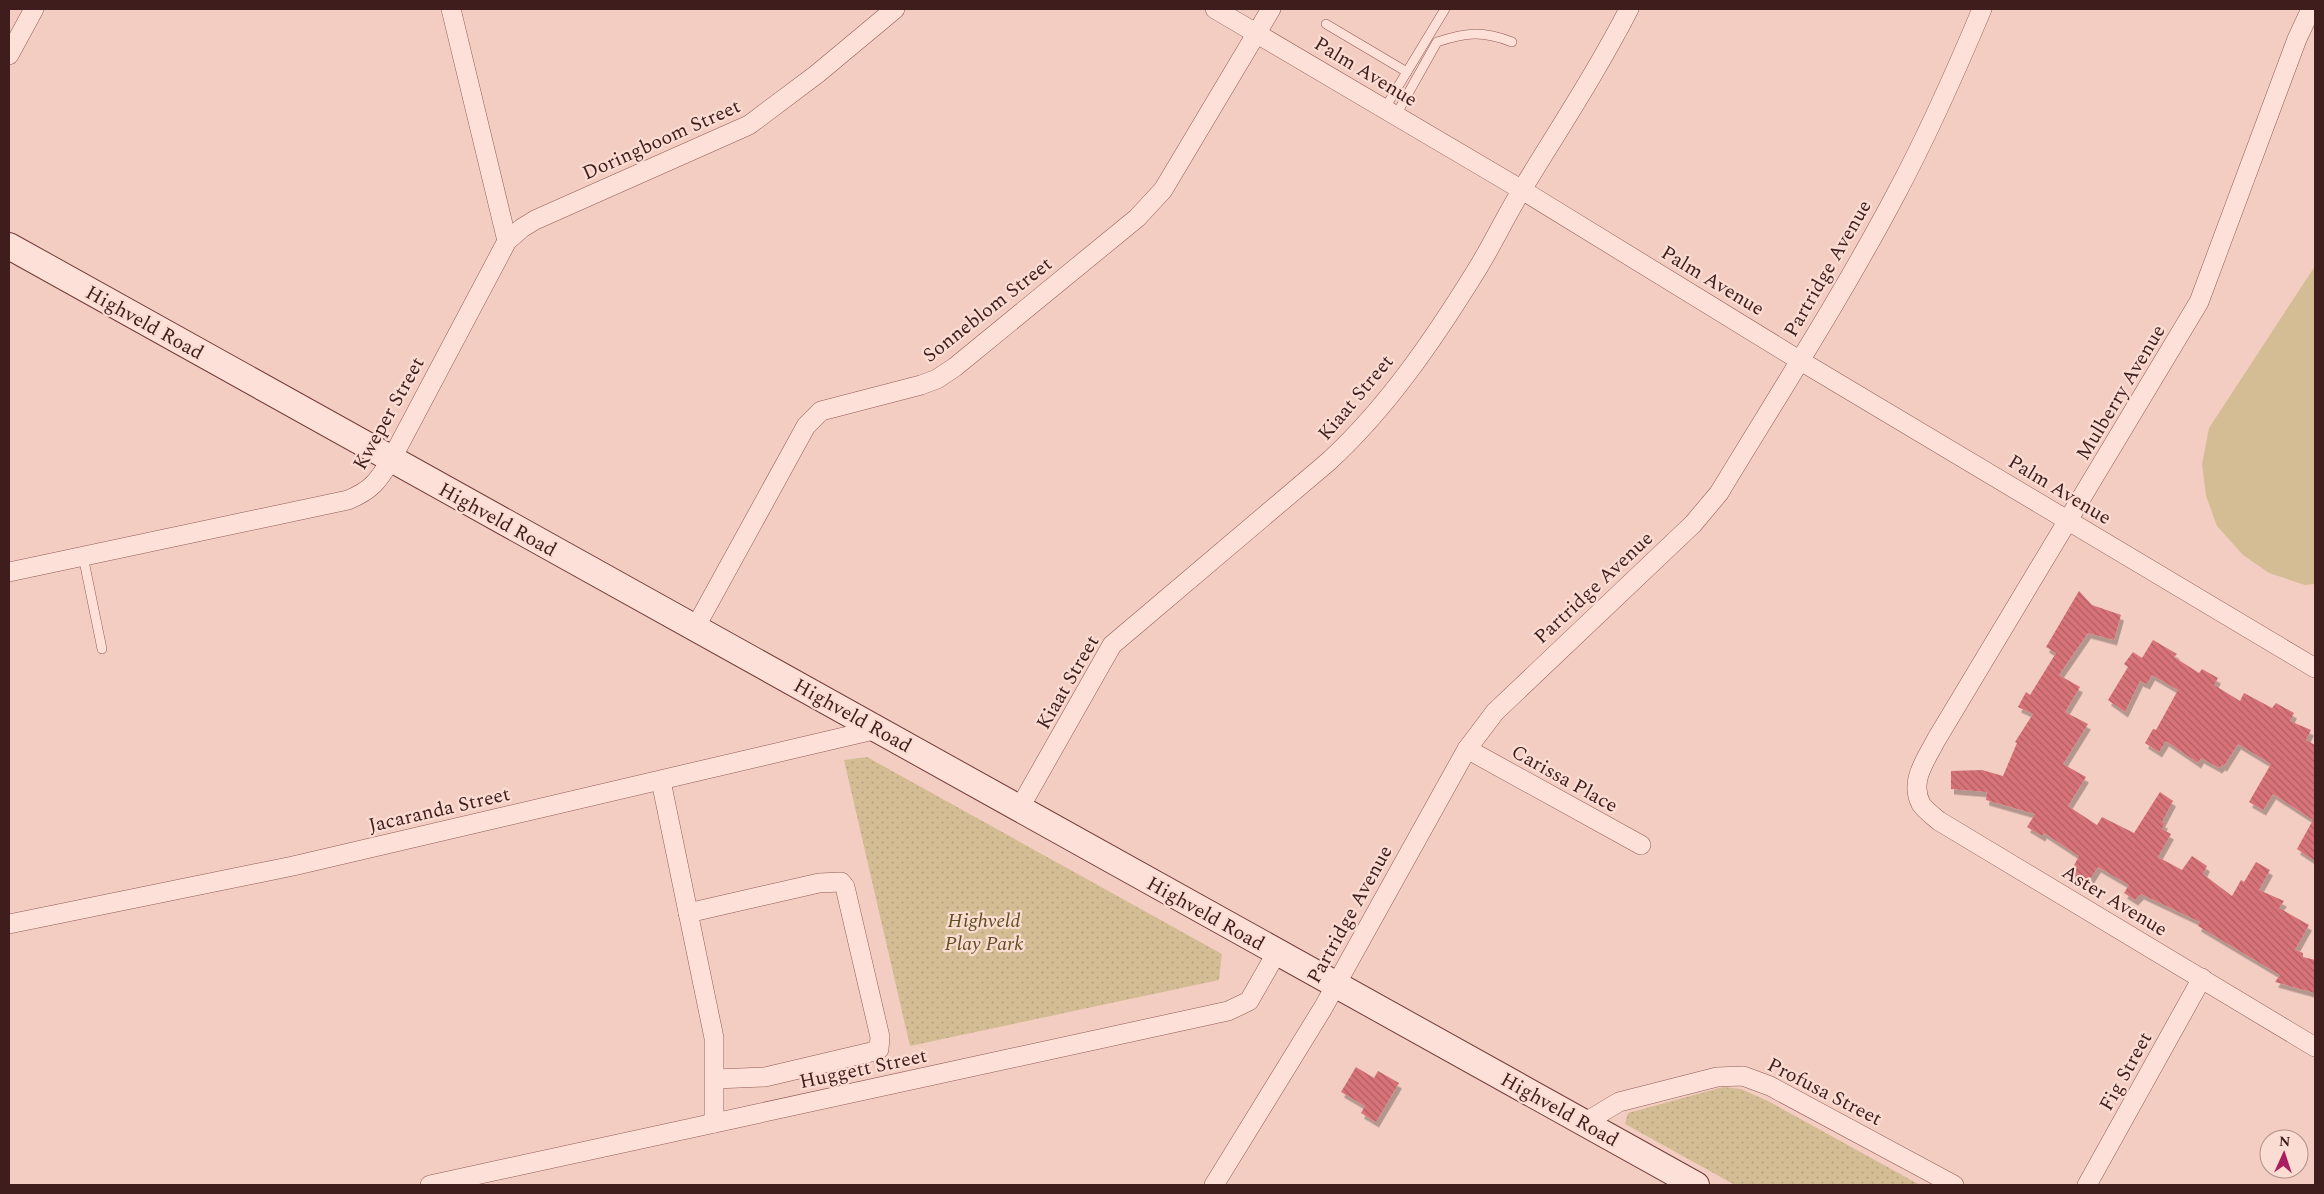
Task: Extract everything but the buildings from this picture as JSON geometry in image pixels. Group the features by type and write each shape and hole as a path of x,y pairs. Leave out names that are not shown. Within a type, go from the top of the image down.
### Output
{"street":[{"path":"9,55 34,9"},
{"path":"451,9 507,241"},
{"name":"Doringboom Street","path":"507,241 535,220 749,126 817,74 895,9"},
{"name":"Palm Avenue","path":"1215,9 1257,32 1522,190 1799,360 2315,668"},
{"name":"Sonneblom Street","path":"695,628 800,437 814,417 832,407 894,393 937,379 955,367 1137,218 1163,190 1271,9"},
{"name":"Kiaat Street","path":"1019,809 1112,645 1356,436 1397,388 1476,271 1522,190 1605,54 1629,9"},
{"name":"Partridge Avenue","path":"1214,1185 1336,985 1467,749 1495,712 1705,512 1719,493 1897,193 1962,59 1982,9"},
{"name":"Mulberry Avenue","path":"1918,774 2068,520 2200,302 2297,39 2312,9"},
{"name":"Kweper Street","path":"9,572 348,500 371,489 391,460 507,241"},
{"name":"Highveld Road","path":"9,246 1696,1185"},
{"name":"Jacaranda Street","path":"9,924 303,863 878,729"},
{"name":"Carissa Place","path":"1467,749 1641,845"},
{"name":"Aster Avenue","path":"1918,774 1917,788 1922,804 1939,821 2315,1047"},
{"path":"661,781 714,1038 714,1123"},
{"path":"688,913 832,881 841,882 845,887 881,1042 879,1049 871,1052 773,1075 715,1079"},
{"name":"Huggett Street","path":"430,1185 1228,1011 1249,1001 1277,952"},
{"name":"Fig Street","path":"2087,1185 2202,978"},
{"name":"Profusa Street","path":"1584,1122 1619,1102 1636,1096 1717,1076 1743,1076 1770,1086 1954,1185"}],"lane":[{"path":"1390,112 1407,72 1445,9"},
{"path":"1326,24 1407,72"},
{"path":"1390,112 1437,42 1478,33 1490,34 1512,42"},
{"path":"83,556 102,649"}],"green space":[{"path":"2315,266 2315,584 2305,585 2269,573 2243,555 2217,526 2206,496 2202,464 2209,428"},
{"name":"Highveld Play Park","path":"867,757 1222,954 1219,980 910,1046 844,760"},
{"path":"1723,1087 1741,1089 1770,1102 1920,1185 1735,1185 1625,1124 1628,1113"}]}
